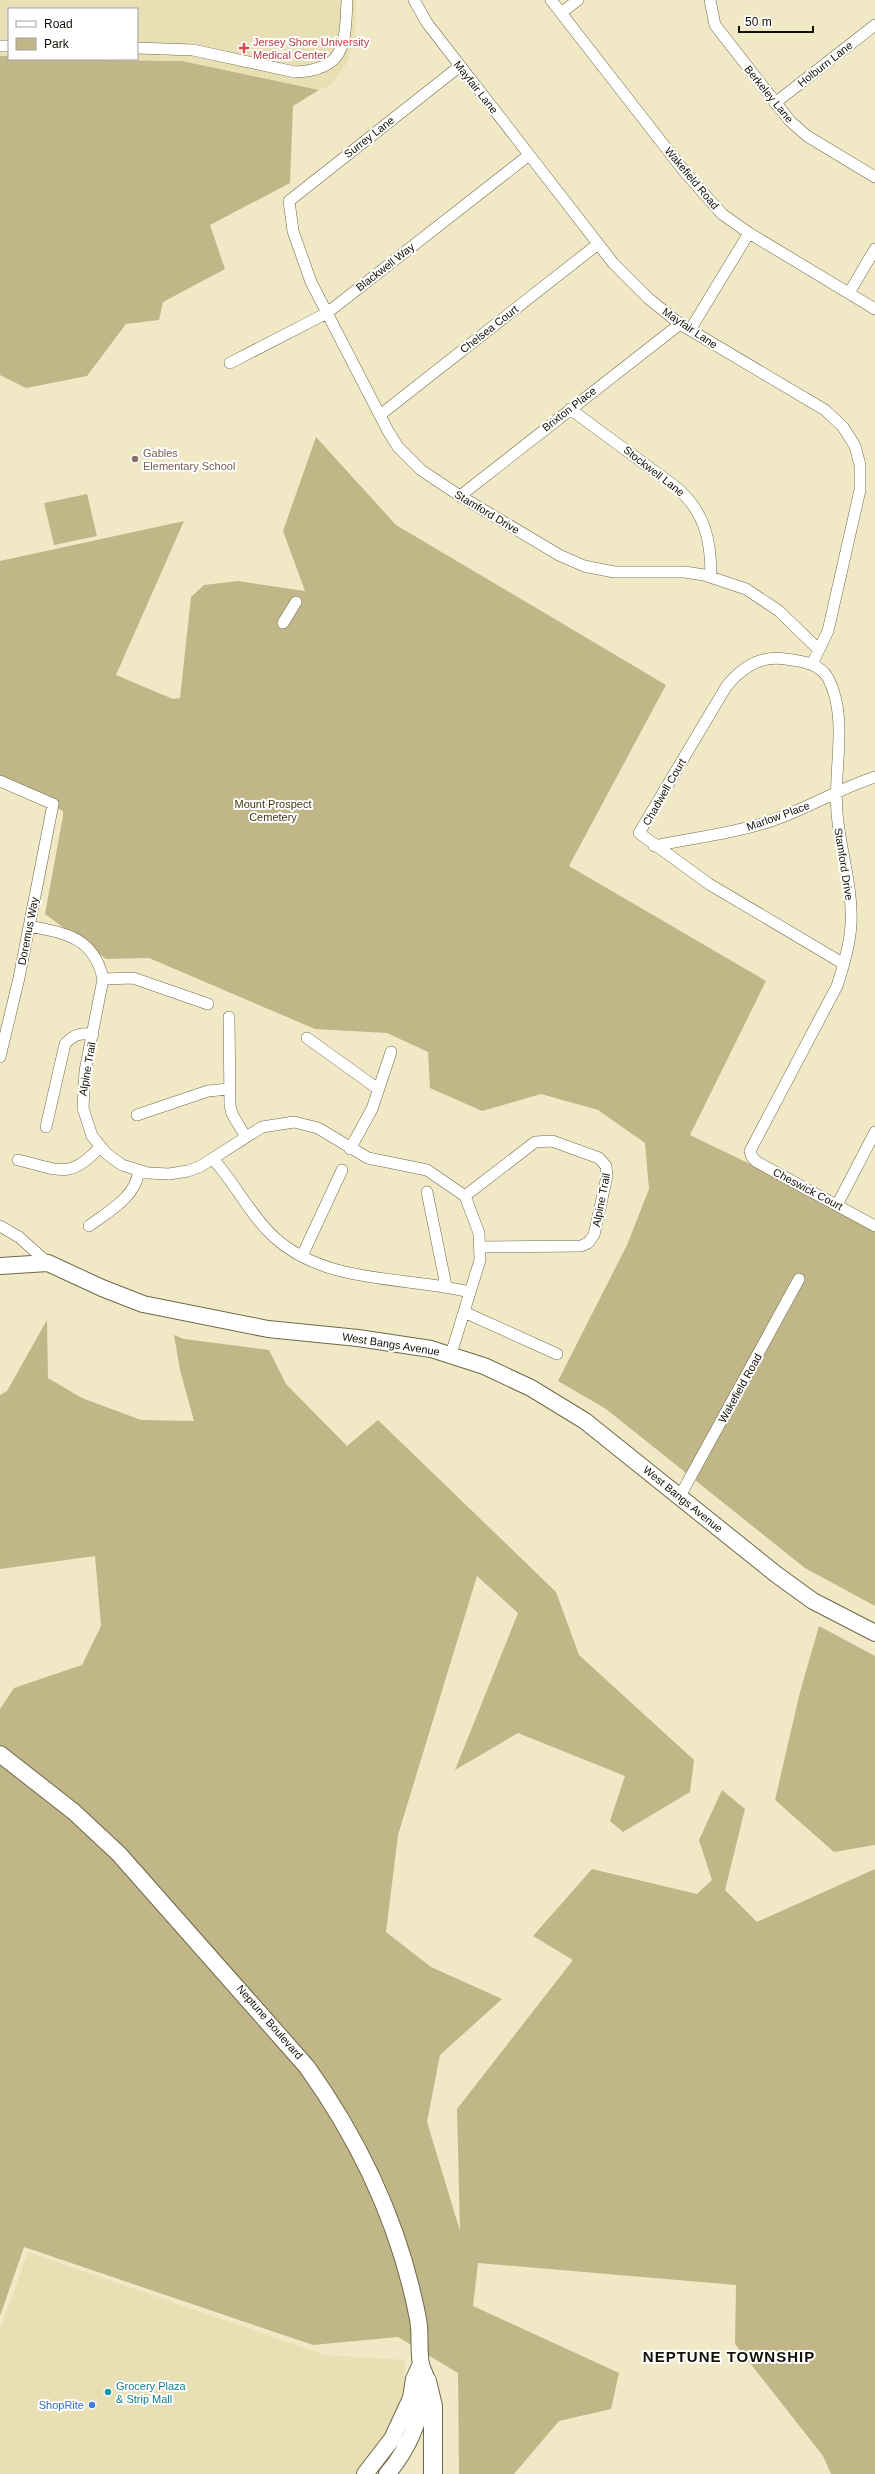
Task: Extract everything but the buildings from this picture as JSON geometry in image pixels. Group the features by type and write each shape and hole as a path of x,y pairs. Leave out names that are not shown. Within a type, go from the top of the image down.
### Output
{"main road":[{"path":"427,2381 433,2406 433,2474"}],"street":[{"path":"138,48 192,50 295,72 310,71 327,66 337,58 342,49 345,39 347,0"},
{"name":"Mayfair Lane","path":"414,0 427,23 460,66 598,244 632,283 680,324 825,410 843,427 855,446 860,465 860,490 828,631 818,648 812,664"},
{"name":"Wakefield Road","path":"551,0 700,190 722,214 749,233 875,309"},
{"path":"561,13 578,0"},
{"name":"Berkeley Lane","path":"710,0 715,25 790,121 807,136 875,177"},
{"name":"Holburn Lane","path":"775,103 875,25"},
{"name":"Surrey Lane","path":"290,214 289,201 293,196 460,66"},
{"name":"Blackwell Way","path":"230,363 327,313 529,155"},
{"name":"Stamford Drive","path":"290,214 298,248 327,313 380,415 398,446 411,461 432,478 460,496 559,555 584,566 614,572 685,572 711,576 746,589 768,602 818,648"},
{"path":"690,330 749,233"},
{"name":"Chelsea Court","path":"380,415 598,244"},
{"path":"849,293 875,249"},
{"name":"Brixton Place","path":"460,496 680,324"},
{"name":"Stockwell Lane","path":"570,409 676,487 691,502 703,519 708,534 711,550 711,576"},
{"path":"283,624 296,602"},
{"name":"Chadwell Court","path":"812,664 779,658 768,659 750,665 737,673 726,687 639,834 709,884 844,964"},
{"name":"Stamford Drive","path":"752,1146 832,996 848,949 851,908 849,882 838,826 838,711 827,677 812,664"},
{"name":"Marlow Place","path":"654,846 768,822 802,810 837,791 875,777"},
{"name":"Doremus Way","path":"0,781 53,804 29,926 0,1057"},
{"name":"Alpine Trail","path":"29,926 70,936 82,942 97,958 103,978 94,1034 85,1071 82,1101 84,1118 100,1147 122,1165 139,1171 157,1174 182,1172 201,1166 262,1127 294,1122 318,1128 350,1149 374,1160 427,1170 465,1196 535,1142 543,1140 552,1141 599,1158 606,1166 608,1176 594,1235 588,1243 581,1246 480,1247"},
{"path":"103,978 133,978 208,1004"},
{"path":"229,1016 229,1088 232,1114 246,1137"},
{"name":"Alpine Trail","path":"46,1127 65,1044 71,1037 80,1033 94,1034"},
{"path":"307,1038 378,1089"},
{"path":"350,1149 366,1122 391,1052"},
{"path":"136,1115 208,1091 229,1088"},
{"path":"836,1205 875,1132"},
{"name":"Cheswick Court","path":"752,1146 752,1157 757,1162 875,1226"},
{"path":"18,1160 64,1170 74,1169 87,1161 100,1147"},
{"path":"213,1159 269,1232 283,1244 302,1256 330,1268 350,1273 446,1286 470,1292"},
{"path":"302,1256 342,1170"},
{"path":"89,1226 128,1197 137,1183 139,1171"},
{"path":"427,1192 446,1286"},
{"path":"451,1354 470,1292 477,1275 480,1247 479,1233 465,1196"},
{"path":"0,1226 19,1237 48,1263"},
{"name":"West Bangs Avenue","path":"0,1266 48,1263 143,1304 196,1316 268,1329 406,1345 451,1354 531,1388 567,1409 615,1443 812,1601 875,1633"},
{"name":"Wakefield Road","path":"680,1496 799,1279"},
{"path":"464,1312 557,1354"},
{"name":"Neptune Boulevard","path":"0,1754 74,1812 120,1854 280,2034 328,2095 364,2157 393,2223 406,2262 418,2321 421,2364 427,2381"},
{"name":"Neptune Boulevard","path":"365,2474 392,2439 411,2398 414,2379 421,2364"},
{"path":"387,2474 405,2450 419,2419 427,2381"}],"shaded area":[{"name":"Jersey Shore University Medical Center","path":"0,0 356,0 355,40 346,65 331,85 319,90 182,61 138,60 138,8 8,8 8,56 0,56"},
{"path":"28,2252 325,2355 405,2360 404,2401 373,2456 355,2474 0,2474 0,2329"}],"green space":[{"path":"0,56 8,56 8,60 182,61 319,90 293,106 290,183 210,225 225,269 163,302 159,320 126,324 87,376 26,388 0,375"},
{"name":"Mount Prospect Cemetery","path":"316,437 396,525 666,685 569,866 766,981 690,1135 825,1200 875,1227 875,1606 805,1568 606,1409 558,1381 627,1245 649,1189 645,1143 598,1110 541,1094 482,1111 430,1088 428,1052 387,1033 315,1029 149,958 106,959 45,914 63,811 0,782 0,561 184,521 116,675 173,699 180,698 191,597 204,585 238,581 305,591 283,531"},
{"path":"87,494 97,536 54,545 44,503"},
{"path":"47,1320 48,1378 82,1398 141,1420 194,1421 180,1370 174,1335 184,1339 269,1350 286,1384 347,1446 378,1420 556,1592 579,1655 694,1760 690,1792 623,1832 610,1821 625,1776 518,1733 455,1770 518,1613 477,1576 398,1835 386,1932 431,1967 502,1999 440,2055 427,2122 460,2231 457,2109 573,1960 533,1936 592,1869 697,1894 712,1880 699,1840 722,1790 745,1809 725,1890 757,1922 875,1869 875,2474 831,2474 823,2456 735,2344 736,2285 478,2263 473,2306 619,2373 611,2409 559,2421 514,2474 459,2474 458,2373 398,2337 313,2345 24,2247 0,2316 0,1709 14,1688 82,1665 101,1626 95,1556 0,1569 0,1395 7,1391"},
{"path":"819,1626 875,1656 875,1845 834,1852 775,1800 800,1692"}],"place":[{"name":"Jersey Shore University Medical Center","path":"244,48"},
{"name":"Gables Elementary School","path":"135,459"},
{"name":"Grocery Plaza & Strip Mall","path":"108,2392"},
{"name":"ShopRite","path":"92,2405"}],"district":[{"name":"NEPTUNE TOWNSHIP","path":"729,2357"}]}
